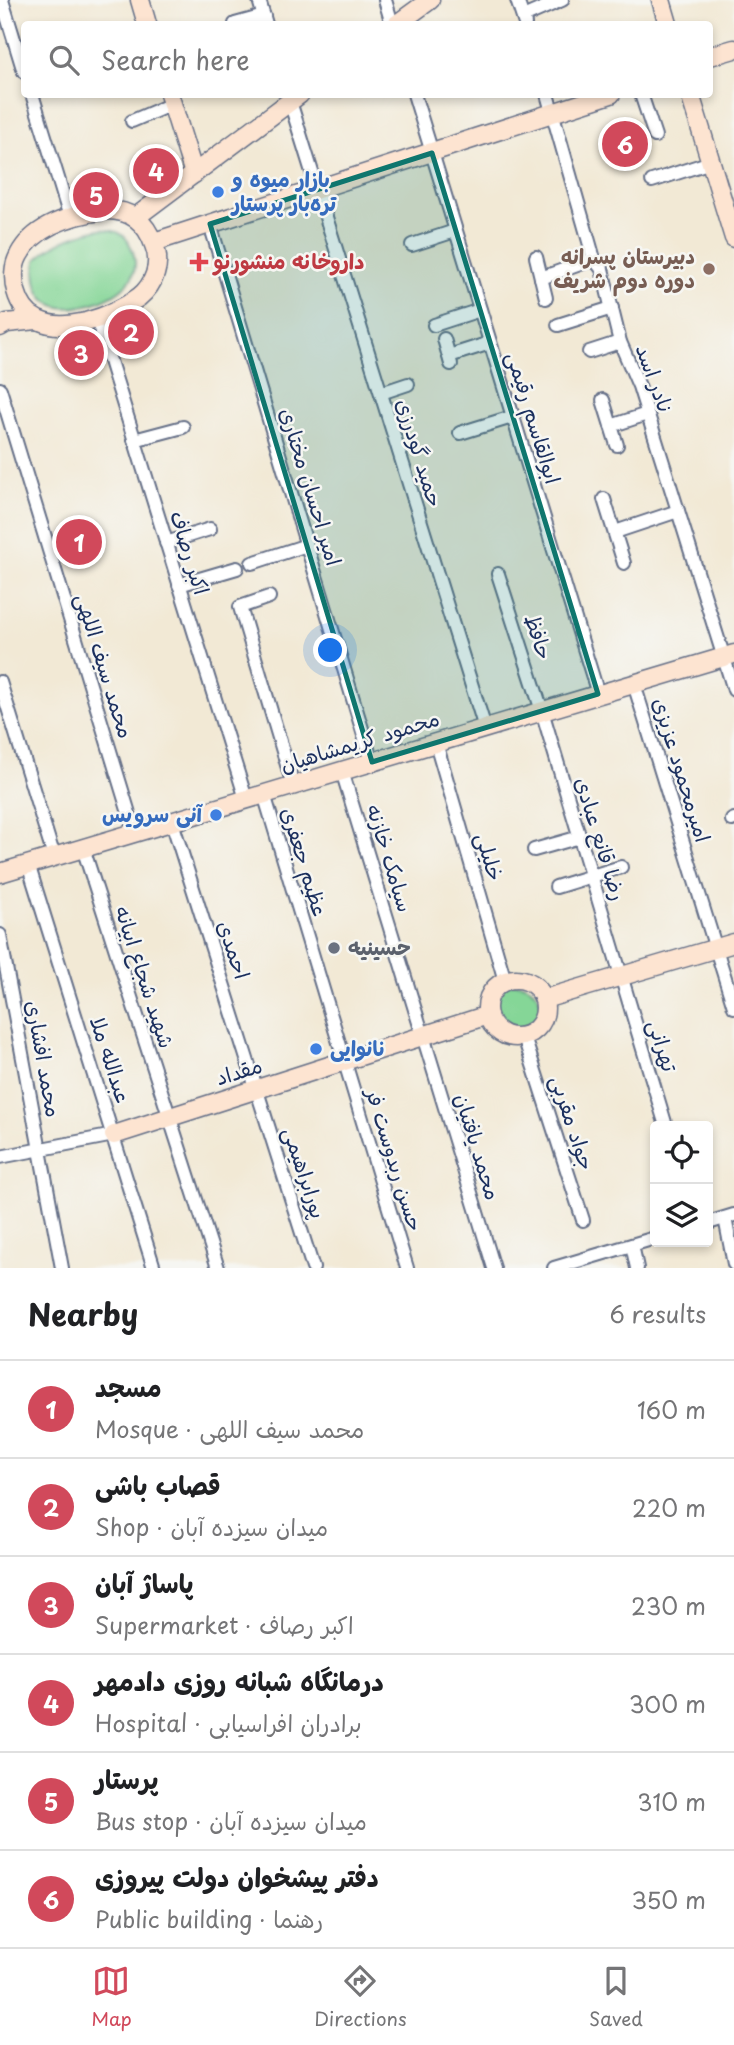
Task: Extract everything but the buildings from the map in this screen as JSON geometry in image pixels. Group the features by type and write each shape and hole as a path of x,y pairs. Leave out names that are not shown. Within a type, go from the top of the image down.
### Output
{"street":[{"path":"2,0 21,62"},
{"path":"140,0 146,21"},
{"path":"259,0 265,20"},
{"path":"385,0 394,21"},
{"path":"399,21 430,0"},
{"path":"517,0 524,21 562,0"},
{"path":"661,0 667,21"},
{"path":"713,55 734,49"},
{"path":"33,98 70,217"},
{"path":"136,217 292,98"},
{"name":"حمید گودرزی","path":"293,98 317,189 485,728"},
{"name":"ابوالقاسم رقیمی","path":"415,98 598,695"},
{"name":"نادر اسد","path":"548,98 594,259 602,269 620,342 729,656 734,690"},
{"path":"154,242 599,98"},
{"path":"642,98 655,136"},
{"path":"691,98 734,238"},
{"path":"132,121 171,99 194,174"},
{"path":"652,181 711,162"},
{"path":"0,288 7,272 27,243 46,228 70,217 122,210 136,217 154,242 158,261 156,273 146,291 128,306 97,319 67,326 36,320 7,323 0,327"},
{"name":"امیر احسان مختاری","path":"210,224 372,762"},
{"path":"412,244 455,232"},
{"path":"536,257 546,298"},
{"path":"541,278 594,259"},
{"path":"7,272 17,296 36,320"},
{"path":"558,325 612,308"},
{"path":"434,325 480,310"},
{"name":"اکبر رصاف","path":"97,319 246,799"},
{"path":"444,339 450,360 490,343"},
{"path":"589,352 620,342"},
{"path":"380,393 408,384"},
{"name":"محمد سیف اللهی","path":"0,389 135,833"},
{"path":"603,400 617,446"},
{"path":"611,426 647,414"},
{"path":"460,433 512,417"},
{"path":"134,440 183,427"},
{"path":"604,499 625,563"},
{"path":"615,532 678,511"},
{"path":"166,543 210,529"},
{"path":"252,563 307,545"},
{"path":"179,585 237,568"},
{"name":"حافظ","path":"498,574 542,711"},
{"path":"269,597 240,607 293,785"},
{"name":"محمود کریمشاهیان","path":"0,873 729,656"},
{"path":"0,682 54,857"},
{"name":"امیرمحمود عزیزی","path":"634,684 734,1007"},
{"name":"رضا قانع عبادی","path":"542,711 621,977"},
{"name":"خلیلی","path":"436,743 505,981"},
{"name":"سیامک خازنه","path":"342,771 424,1037"},
{"name":"عظیم جعفری","path":"264,794 344,1062"},
{"name":"احمدی","path":"172,821 257,1090"},
{"path":"534,849 580,837"},
{"name":"شهید شجاع ابیانه","path":"83,848 218,1268"},
{"name":"عبدالله ملا","path":"28,864 154,1268"},
{"path":"556,887 621,867"},
{"name":"محمد افشاری","path":"0,935 62,1268"},
{"path":"544,999 734,943"},
{"name":"تهرانی","path":"621,977 664,1121"},
{"path":"515,979 533,984 544,999 546,1009 540,1027 524,1037 505,1036 491,1024 488,1015 489,999 498,985 505,981 515,979"},
{"name":"مقداد","path":"0,1157 114,1135 488,1015"},
{"name":"محمد یافتیان","path":"424,1037 495,1268"},
{"name":"جواد مقربی","path":"524,1037 583,1220"},
{"name":"حسن ربدوست فر","path":"344,1062 407,1268"},
{"name":"پورابراهیمی","path":"257,1090 313,1268"},
{"path":"729,1216 734,1264"},
{"path":"554,1268 650,1240"},
{"path":"632,1245 637,1268"}],"highlighted area":[{"path":"432,153 598,694 372,762 210,224"}],"green space":[{"path":"99,229 118,232 128,240 135,261 132,277 117,293 97,302 70,308 50,303 38,288 36,260 65,240"},
{"path":"516,983 534,990 541,1008 534,1026 516,1033 498,1026 491,1008 498,990"}],"place":[{"name":"دفتر پیشخوان دولت پیروزی","path":"625,144"},
{"name":"درمانگاه شبانه روزی دادمهر","path":"156,171"},
{"name":"بازار میوه و تره‌بار پرستار","path":"218,192"},
{"name":"پرستار","path":"96,195"},
{"name":"داروخانه منشورنو","path":"199,262"},
{"name":"دبیرستان پسرانه دوره دوم شریف","path":"709,269"},
{"name":"قصاب باشی","path":"131,332"},
{"name":"پاساژ آبان","path":"81,353"},
{"name":"مسجد","path":"79,542"},
{"name":"آنی سرویس","path":"216,815"},
{"name":"حسینیه","path":"334,948"},
{"name":"نانوایی","path":"316,1049"}]}
